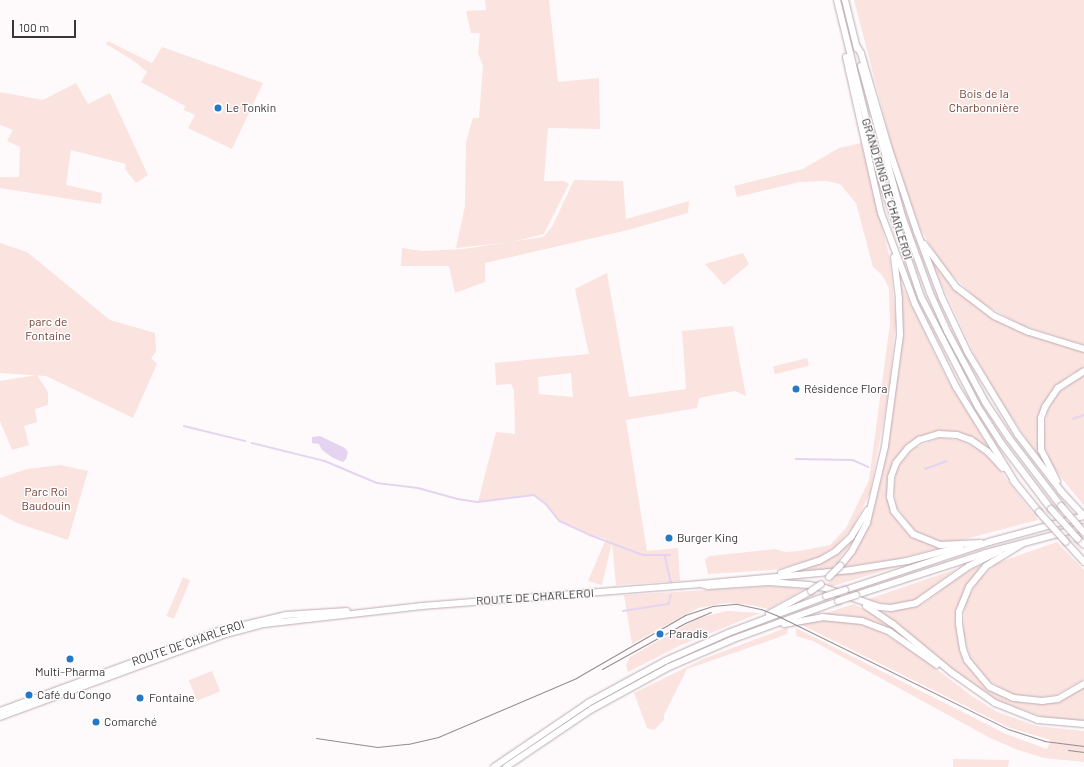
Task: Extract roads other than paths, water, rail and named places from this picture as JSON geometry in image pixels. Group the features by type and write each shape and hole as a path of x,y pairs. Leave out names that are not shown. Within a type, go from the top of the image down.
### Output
{"highway":[{"name":"GRAND RING DE CHARLEROI","path":"837,0 881,179 921,297 978,407 1001,443 1051,509 1084,546"},
{"name":"GRAND RING DE CHARLEROI","path":"845,0 890,176 930,293 947,331 986,402 1013,444 1061,506 1084,532"},
{"path":"845,33 844,47 866,151 890,240 915,304 944,366 1016,482 1039,512 1084,562"},
{"path":"494,767 562,719 613,688 696,646 760,620 826,596 989,542 1084,516 1035,458 984,382 942,298 917,232 889,149 861,53 856,45"},
{"path":"917,232 952,283 994,316 1029,332 1084,349"},
{"path":"760,620 811,591 821,584 840,566 859,540 873,504 899,353 899,299 890,240"},
{"path":"1068,497 1048,467 1040,442 1040,428 1045,407 1051,396 1066,381 1084,371"},
{"path":"989,542 946,545 928,542 913,534 901,523 894,512 890,490 891,477 900,457 913,444 924,438 939,434 957,435 983,448 1016,482"},
{"path":"764,577 812,564 830,554 851,537 873,504"},
{"path":"506,767 568,724 641,681 699,653 838,601 856,597 1022,544 1084,527"},
{"path":"701,584 764,577 819,574 882,566 973,544"},
{"path":"1022,544 986,566 969,587 960,612 959,624 962,649 967,660 990,687 1014,698 1042,701 1058,699 1084,684"},
{"path":"701,584 708,586 769,582 809,585 856,597 879,607 902,607 916,603 969,566 1000,551"},
{"path":"856,597 893,624 951,672 982,695 1010,711 1038,720 1084,724"},
{"path":"771,625 822,617 862,621 890,632 943,669 951,672"}],"main road":[{"name":"ROUTE DE CHARLEROI","path":"0,717 86,687 226,634 264,624 369,611 701,584"},
{"name":"ROUTE DE CHARLEROI","path":"0,711 219,630 260,620 334,611 369,611"}],"waterway":[{"path":"1073,419 1084,415"},
{"path":"184,426 245,441"},
{"path":"252,443 325,461 377,483 418,488 458,499 478,502 534,495 546,504 560,521 590,535 643,555 670,555"},
{"path":"796,459 853,460 869,467"},
{"path":"925,469 947,461"},
{"path":"665,555 671,582"},
{"path":"623,611 668,604 671,595"}],"tram line":[{"path":"316,738 377,747 408,744 438,737 576,678 685,615 712,606 737,604 761,609 776,615 1008,729 1044,741 1084,746"},
{"path":"602,669 685,623 711,612"},
{"path":"1068,750 1084,752"}],"place":[{"name":"Le Tonkin","path":"218,108"},
{"name":"Résidence Flora","path":"796,389"},
{"name":"Burger King","path":"669,538"},
{"name":"Paradis","path":"660,634"},
{"name":"Multi-Pharma","path":"70,659"},
{"name":"Café du Congo","path":"29,695"},
{"name":"Fontaine","path":"140,698"},
{"name":"Comarché","path":"96,722"}],"park label":[{"name":"Bois de la Charbonnière","path":"984,101"},
{"name":"parc de Fontaine","path":"48,329"},
{"name":"Parc Roi Baudouin","path":"46,499"}]}
